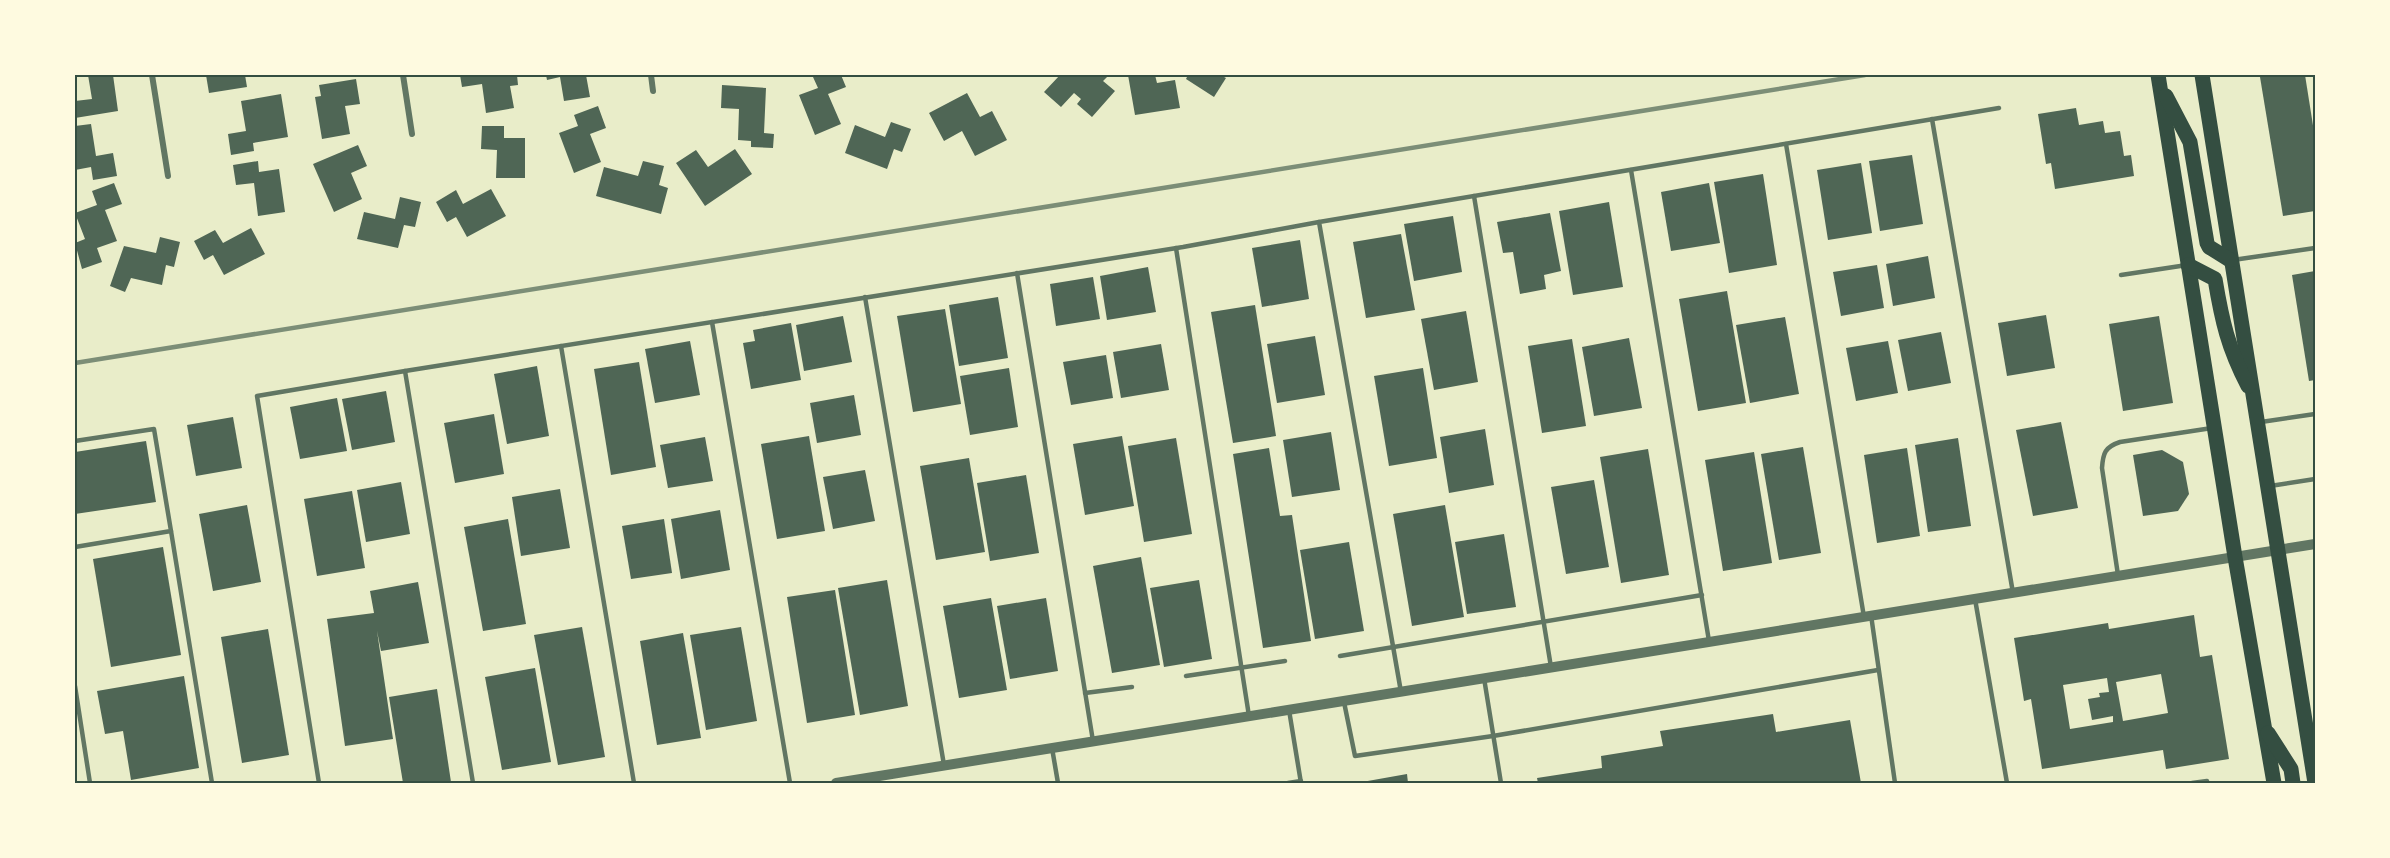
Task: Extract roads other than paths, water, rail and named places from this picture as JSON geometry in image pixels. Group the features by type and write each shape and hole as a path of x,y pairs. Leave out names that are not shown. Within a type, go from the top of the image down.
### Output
{"main road":[{"path":"2202,75 2315,783"},
{"path":"2159,80 2190,142 2207,243 2209,247 2230,260"},
{"path":"2159,80 2235,557 2274,783"},
{"path":"2188,265 2215,279 2223,326 2235,362 2254,396"},
{"path":"2265,728 2291,769 2293,783"}],"street":[{"path":"152,75 168,176"},
{"path":"403,75 412,134"},
{"path":"651,75 653,92"},
{"path":"836,783 875,780 944,765 2315,544"}],"lane":[{"path":"319,783 257,396 1176,248 1999,108"},
{"path":"1932,119 2013,593"},
{"path":"1786,144 1878,670 1895,783"},
{"path":"1631,170 1710,642"},
{"path":"1474,196 1551,667"},
{"path":"1319,222 1401,692"},
{"path":"1176,248 1249,716"},
{"path":"2230,260 2315,248"},
{"path":"2121,275 2188,265"},
{"path":"1017,273 1093,741"},
{"path":"865,297 944,765"},
{"path":"712,322 790,783"},
{"path":"561,346 634,783"},
{"path":"405,371 473,783"},
{"path":"2259,423 2315,414"},
{"path":"2118,576 2102,468 2103,454 2109,446 2120,442 2214,428"},
{"path":"75,441 154,429 212,783"},
{"path":"2268,486 2315,479"},
{"path":"75,547 171,531"},
{"path":"1340,656 1702,595"},
{"path":"1975,599 2007,783"},
{"path":"1186,676 1285,661"},
{"path":"1343,701 1355,756 1493,736 1878,670"},
{"path":"1484,678 1501,783"},
{"path":"75,686 90,783"},
{"path":"1085,693 1132,687"},
{"path":"1288,783 1301,782 1289,710"},
{"path":"1052,748 1058,783"},
{"path":"2192,783 2207,781 2207,783"}],"railway":[{"path":"75,363 1865,75"}]}
